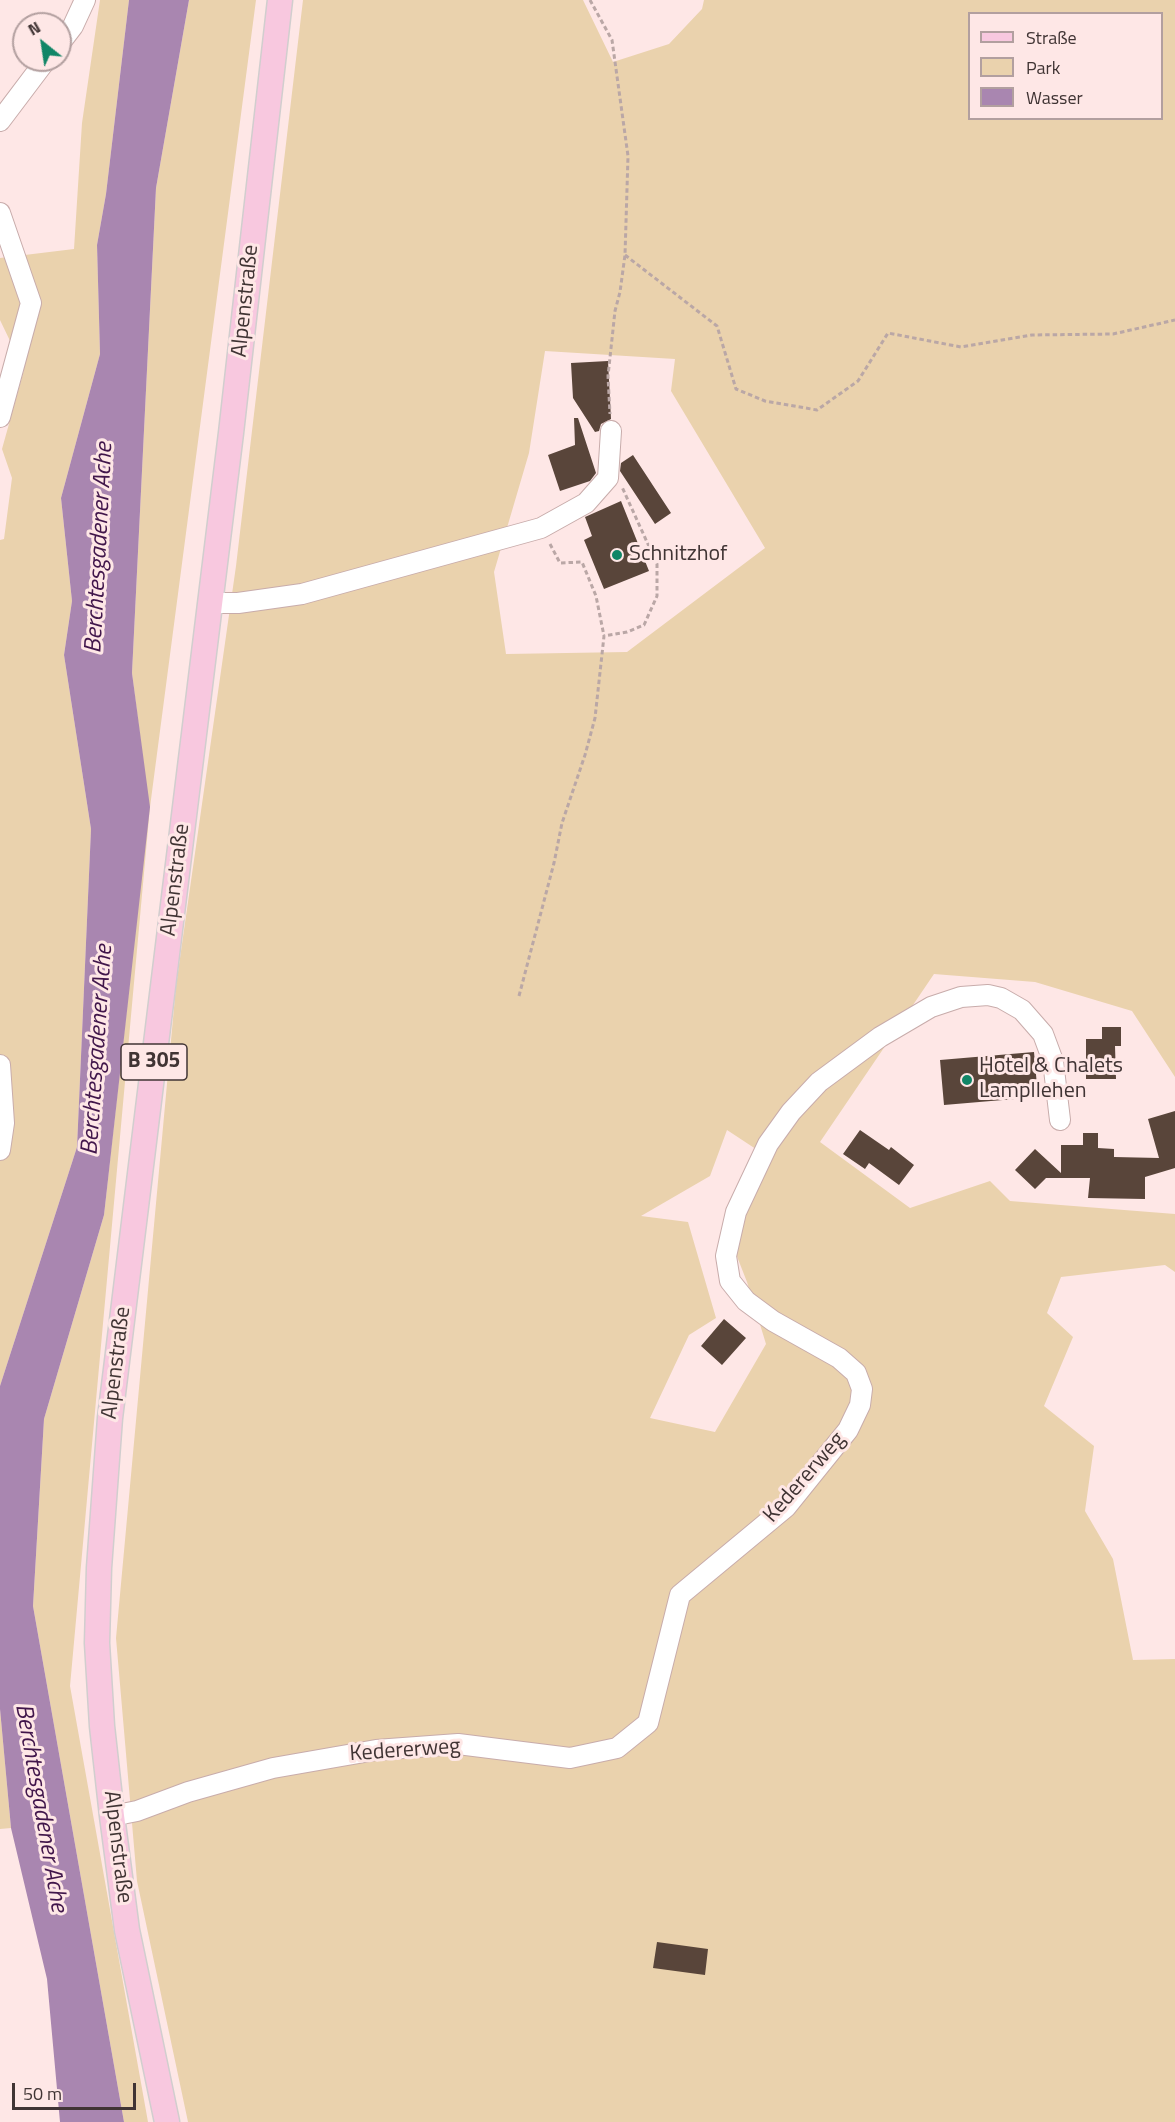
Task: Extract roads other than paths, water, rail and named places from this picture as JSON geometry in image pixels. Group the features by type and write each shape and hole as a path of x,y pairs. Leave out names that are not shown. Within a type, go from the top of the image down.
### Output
{"main road":[{"name":"Alpenstraße","path":"167,2122 127,1930 112,1816 102,1726 97,1643 99,1568 110,1418 231,434 280,0"}],"street":[{"path":"72,27 85,0"},
{"path":"0,122 37,72"},
{"path":"0,213 30,303 0,417"},
{"path":"210,603 238,603 302,594 541,528 586,503 608,477 611,431"},
{"name":"Kedererweg","path":"112,1816 137,1811 188,1792 273,1768 376,1750 458,1744 570,1758 617,1748 648,1723 680,1596 786,1507 848,1430 860,1405 862,1389 856,1372 839,1358 773,1321 746,1301 730,1281 726,1256 736,1212 768,1144 790,1112 819,1082 880,1037 931,1007 961,997 988,995 1001,998 1022,1010 1043,1034 1053,1061 1060,1120"},
{"path":"0,1065 4,1123 0,1150"}],"water":[{"name":"Berchtesgadener Ache","path":"129,0 189,0 156,188 132,673 150,807 104,1215 44,1419 33,1606 124,2122 60,2122 47,1979 11,1828 0,1709 0,1386 77,1147 91,829 64,655 72,601 61,498 100,354 97,245 106,194"}],"place":[{"name":"Schnitzhof","path":"617,555"},
{"name":"Hotel & Chalets Lampllehen","path":"967,1080"}]}
